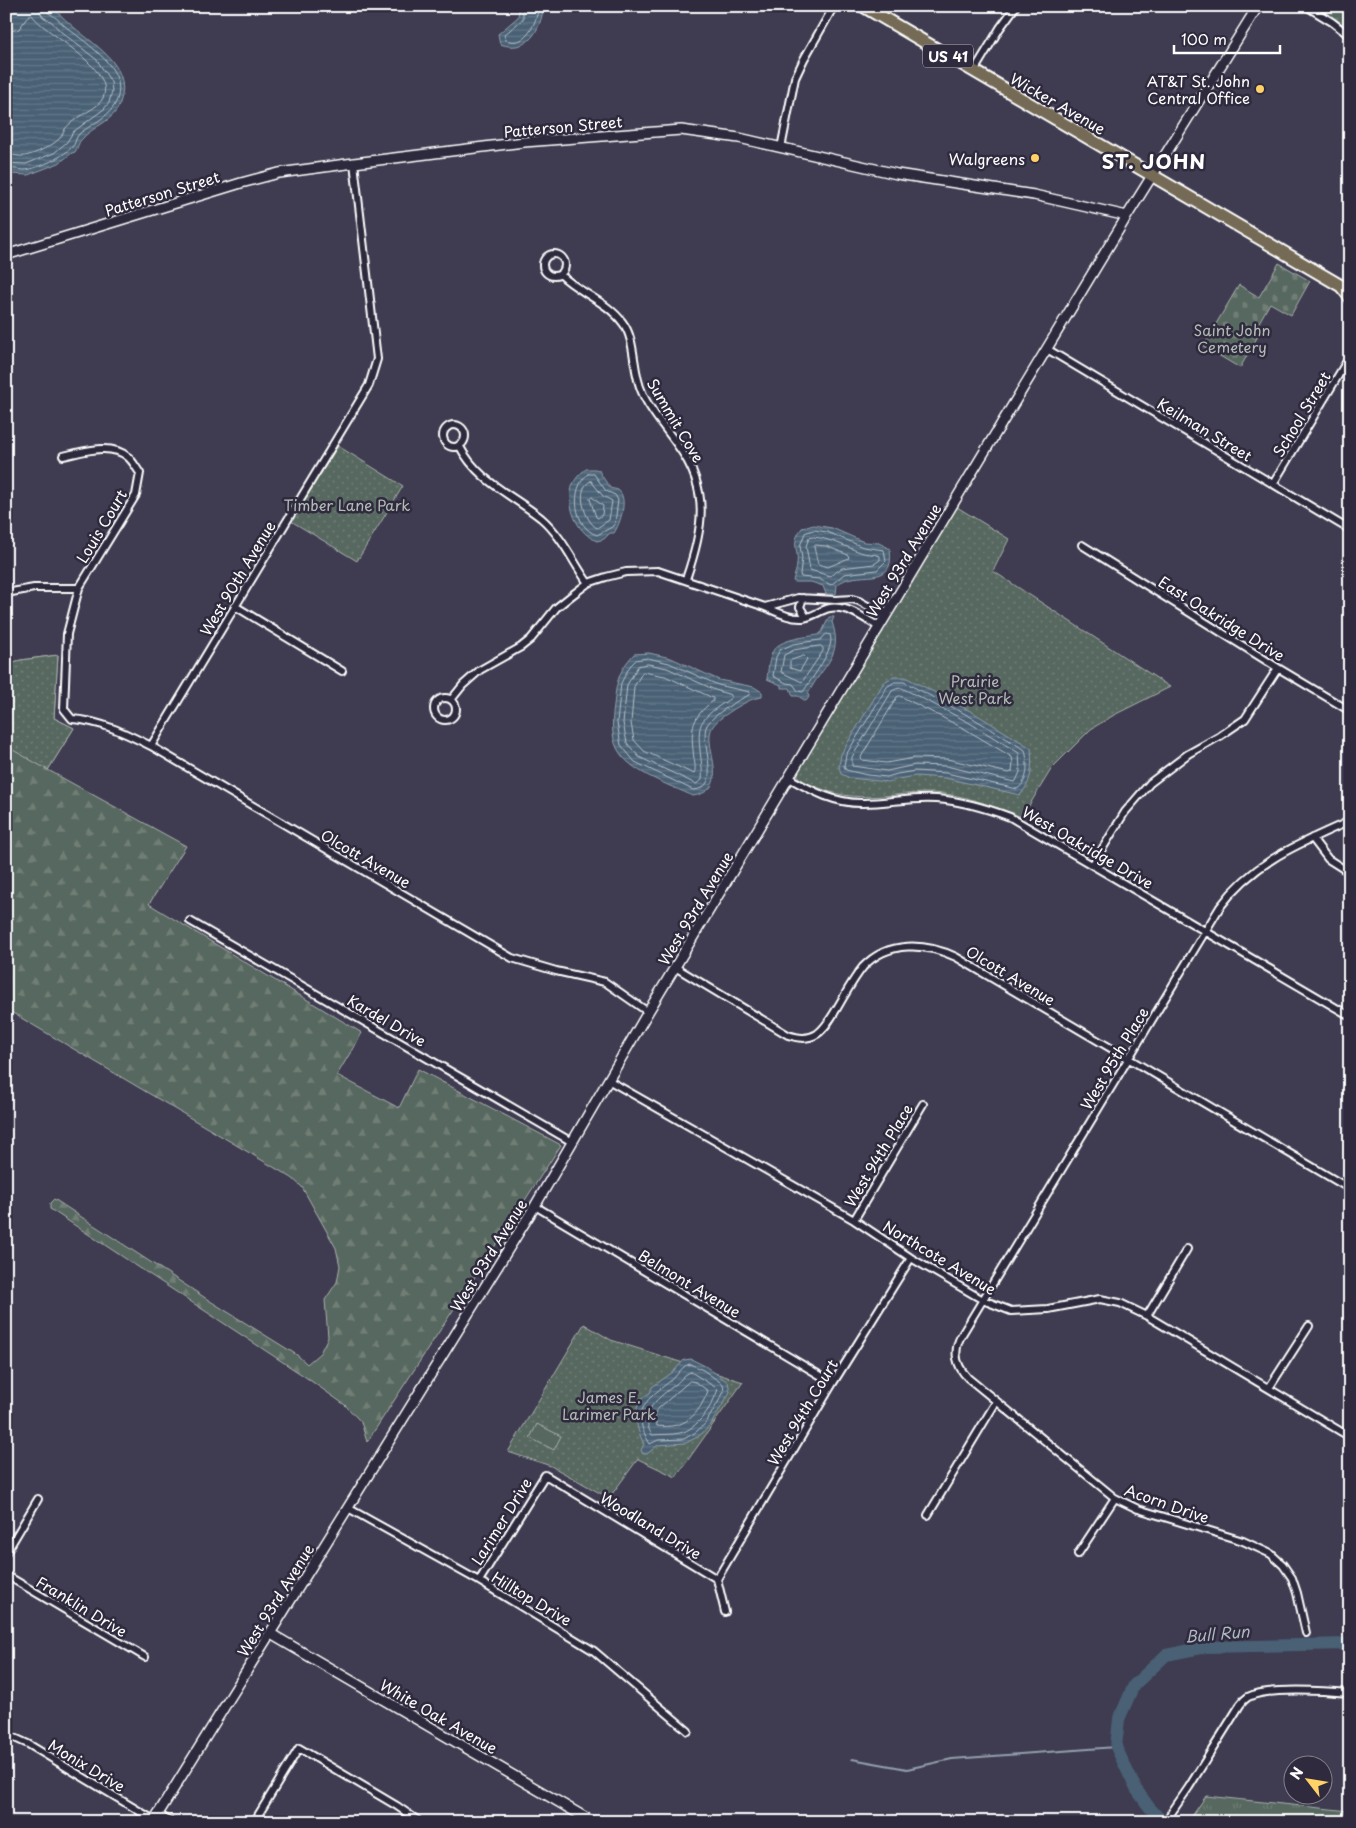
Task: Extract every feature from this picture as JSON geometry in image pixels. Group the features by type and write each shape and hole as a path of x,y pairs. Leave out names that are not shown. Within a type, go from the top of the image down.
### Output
{"highway":[{"name":"Wicker Avenue","path":"863,6 1345,286 1350,297"}],"street":[{"path":"781,148 795,78 834,6"},
{"path":"974,71 1016,6"},
{"name":"West 93rd Avenue","path":"155,1819 535,1206 648,1012 879,627 1152,175 1258,6"},
{"path":"1306,6 1350,36"},
{"name":"Patterson Street","path":"6,255 279,173 524,142 680,130 738,138 897,174 1034,195 1127,216"},
{"name":"West 90th Avenue","path":"151,746 369,385 377,359 354,162"},
{"name":"Summit Cove","path":"560,274 568,282 605,305 624,324 632,348 637,382 642,394 690,463 701,499 701,518 699,537 686,579"},
{"name":"Keilman Street","path":"1047,349 1350,530"},
{"name":"School Street","path":"1273,484 1350,356"},
{"path":"459,446 470,463 488,482 542,519 569,551 588,584"},
{"name":"Louis Court","path":"63,456 91,450 116,450 128,457 140,473 136,495 79,588"},
{"name":"East Oakridge Drive","path":"1082,545 1350,711"},
{"path":"451,700 463,685 480,670 531,639 556,608 588,584 626,572 658,571 686,579 790,617 806,617 833,604 852,599 886,616"},
{"path":"6,593 34,588 79,588"},
{"name":"Olcott Avenue","path":"79,588 67,634 64,709 72,719 87,720 119,730 151,746 512,958 605,982 648,1012"},
{"path":"765,607 803,598 833,604 879,627"},
{"path":"803,598 800,607 806,617"},
{"path":"235,606 342,671"},
{"path":"1093,864 1125,812 1150,783 1188,754 1245,719 1278,668"},
{"name":"West Oakridge Drive","path":"789,778 814,792 846,802 862,804 934,798 991,810 1023,824 1093,864 1350,1016"},
{"name":"West 95th Place","path":"957,1359 958,1342 1205,930 1229,895 1245,878 1273,857 1350,822"},
{"path":"1312,838 1328,858 1350,873"},
{"name":"Kardel Drive","path":"190,921 572,1142"},
{"name":"Olcott Avenue","path":"675,967 788,1035 808,1038 818,1034 827,1024 864,966 876,956 908,945 940,950 956,957 1350,1189"},
{"name":"Northcote Avenue","path":"608,1080 854,1220 912,1258 983,1300 1011,1311 1048,1309 1100,1299 1120,1304 1147,1316 1350,1437"},
{"name":"West 94th Place","path":"854,1220 923,1104"},
{"name":"Belmont Avenue","path":"535,1206 833,1383"},
{"path":"1147,1316 1187,1249"},
{"name":"West 94th Court","path":"716,1579 833,1383 912,1258"},
{"path":"1269,1388 1309,1326"},
{"name":"Acorn Drive","path":"957,1359 964,1374 1114,1498 1138,1509 1243,1541 1271,1554 1292,1578 1306,1633"},
{"path":"928,1515 996,1402"},
{"name":"Woodland Drive","path":"545,1475 716,1579"},
{"name":"Larimer Drive","path":"479,1581 545,1475"},
{"path":"1078,1554 1114,1498"},
{"path":"6,1554 38,1499"},
{"name":"Hilltop Drive","path":"348,1508 479,1581 594,1651 688,1731"},
{"name":"Franklin Drive","path":"6,1576 145,1658"},
{"path":"716,1579 725,1612"},
{"name":"White Oak Avenue","path":"271,1634 593,1822"},
{"path":"1166,1820 1194,1780 1240,1705 1248,1697 1288,1690 1350,1693"},
{"name":"Monix Drive","path":"6,1734 28,1744 155,1819 171,1822"},
{"path":"254,1822 299,1748 397,1806 420,1822"}],"green space":[{"path":"1318,6 1350,6 1350,30"},
{"name":"Saint John Cemetery","path":"1279,263 1310,281 1291,315 1270,303 1253,333 1258,336 1240,368 1203,346 1239,285 1259,297"},
{"name":"Timber Lane Park","path":"338,446 403,486 357,561 291,521"},
{"name":"Prairie West Park","path":"957,507 1009,539 993,571 1170,687 1114,715 1091,729 1052,768 1022,817 955,795 929,793 869,797 854,796 822,789 798,777 798,768"},
{"path":"58,655 54,718 74,728 48,770 186,846 149,904 362,1033 337,1075 399,1108 418,1069 561,1145 367,1442 361,1422 345,1405 50,1209 50,1203 54,1199 210,1301 297,1355 307,1364 320,1353 328,1337 325,1300 337,1282 340,1266 336,1248 302,1187 292,1178 6,1009 6,664"},
{"path":"58,655 54,718 74,728 48,770 6,746 6,664"},
{"name":"James E. Larimer Park","path":"584,1324 611,1340 743,1382 676,1477 638,1459 609,1498 551,1466 508,1452"},
{"path":"537,1424 561,1436 554,1450 530,1438"},
{"path":"1206,1796 1284,1804 1284,1806 1349,1811 1350,1822 1188,1822"}],"water":[{"path":"16,6 39,6 56,11 108,56 116,66 121,77 123,89 120,103 113,115 87,134 75,152 59,163 28,175 10,174 7,179 6,16"},
{"path":"517,6 544,6 540,23 526,43 519,46 500,44 498,34 518,17 519,8"},
{"path":"586,469 599,470 610,488 618,490 623,499 621,518 614,533 610,533 604,539 597,541 580,527 571,507 571,492 574,482"},
{"path":"814,525 832,528 864,542 879,543 890,549 890,562 887,570 873,576 845,580 837,585 836,594 826,594 823,586 811,582 793,581 797,566 796,538 802,528"},
{"path":"829,617 834,617 832,622 835,634 833,653 808,694 809,697 806,701 798,696 793,696 790,688 781,688 781,685 767,679 769,664 776,647 793,639 818,635 822,632"},
{"path":"649,653 671,658 719,680 754,687 762,692 762,697 751,700 734,709 713,726 710,734 710,744 714,776 712,785 705,792 693,796 650,777 622,757 617,748 613,733 613,716 616,691 621,672 634,654"},
{"path":"893,677 905,677 974,713 1031,748 1029,779 1020,795 945,778 916,776 888,782 850,778 841,774 839,766 841,754 884,682"},
{"path":"691,1359 728,1382 730,1392 710,1426 699,1436 686,1443 658,1445 647,1454 643,1454 641,1450 644,1444 638,1430 636,1415 639,1402 650,1393 652,1387 673,1372 684,1360"}],"waterway":[{"name":"Bull Run","path":"1163,1822 1136,1789 1116,1747 1119,1719 1134,1685 1166,1655 1206,1647 1350,1644"},
{"name":"Bull Run","path":"852,1759 907,1769 952,1759 1116,1747"}],"place":[{"name":"AT&T St. John Central Office","path":"1260,89"},
{"name":"Walgreens","path":"1035,158"}],"district":[{"name":"ST. JOHN","path":"1154,161"}]}
